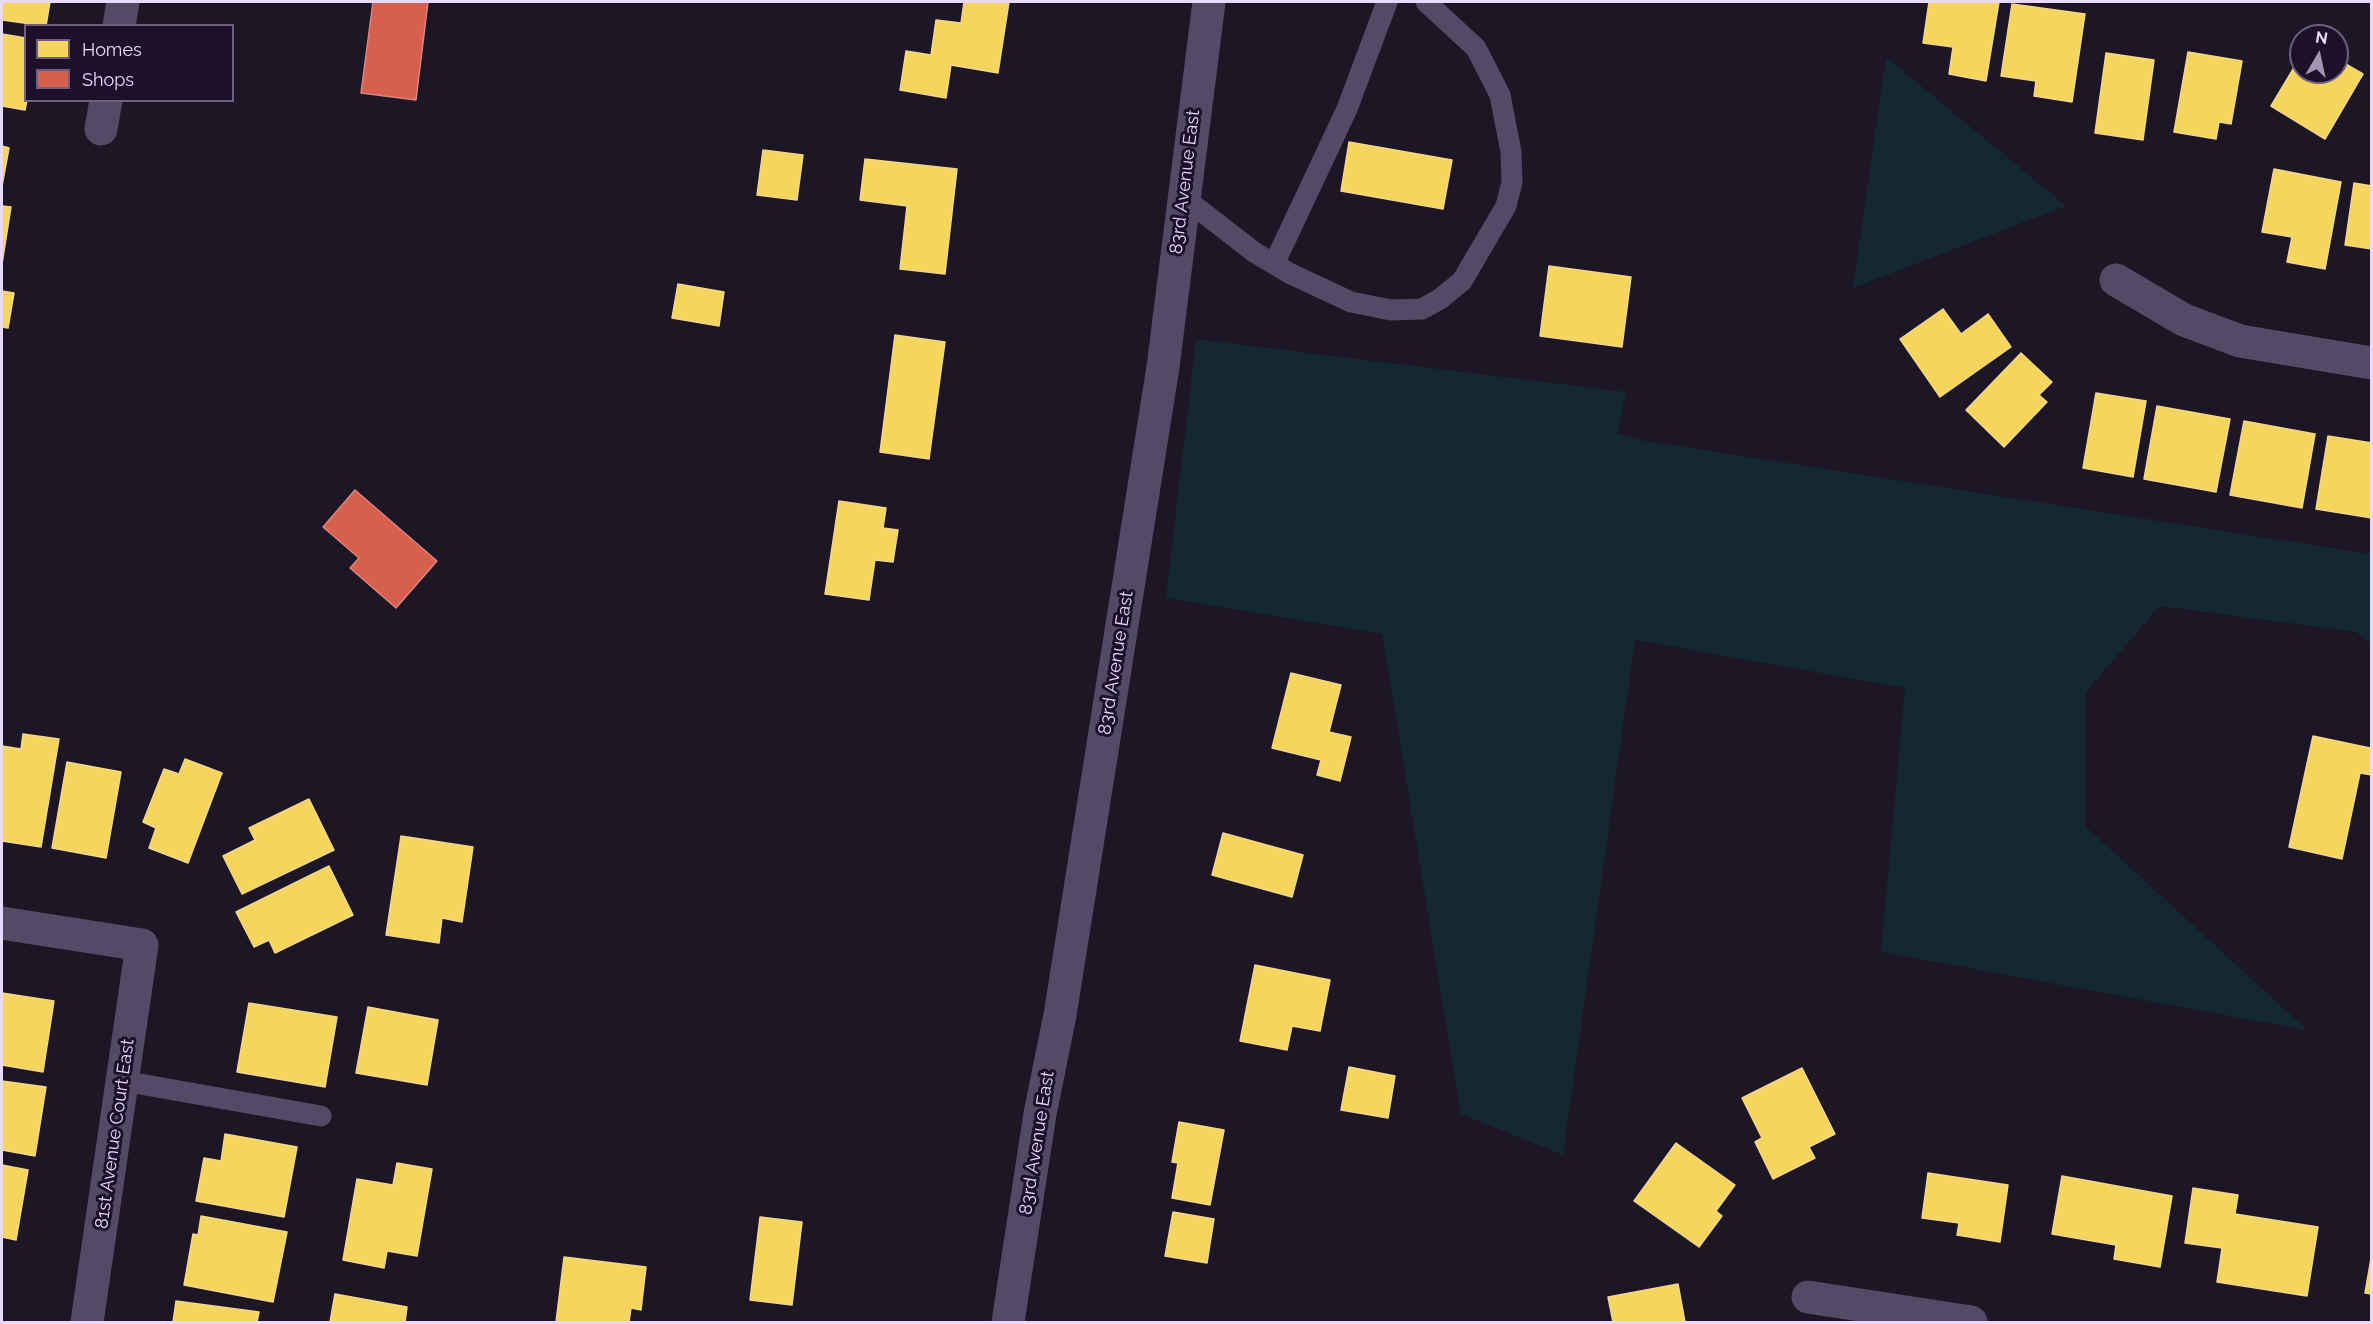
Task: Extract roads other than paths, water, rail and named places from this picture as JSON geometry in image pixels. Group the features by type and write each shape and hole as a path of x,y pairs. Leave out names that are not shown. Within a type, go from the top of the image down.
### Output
{"street":[{"path":"119,24 123,2"},
{"name":"83rd Avenue East","path":"1008,1323 1040,1114 1060,1015 1161,378 1209,2"},
{"path":"2116,280 2184,320 2240,341 2372,363"},
{"name":"81st Avenue Court East","path":"2,922 142,945 87,1323"},
{"path":"1808,1297 1971,1323"}],"lane":[{"path":"1274,264 1347,109 1387,2"},
{"path":"1183,197 1254,252 1351,302 1391,310 1422,309 1440,299 1462,281 1506,206 1512,182 1511,152 1500,95 1476,48 1426,2"},
{"path":"123,1081 321,1116"}]}
